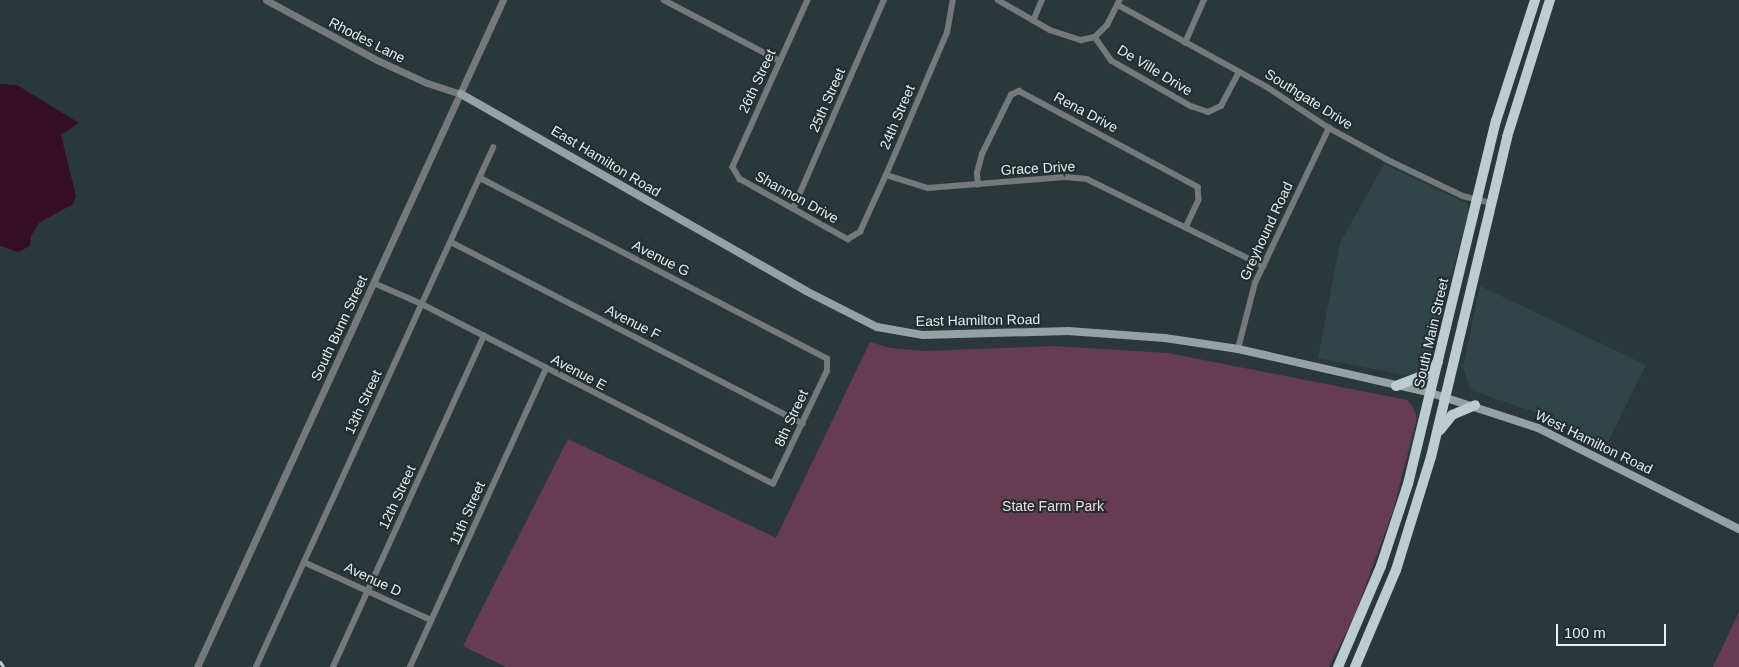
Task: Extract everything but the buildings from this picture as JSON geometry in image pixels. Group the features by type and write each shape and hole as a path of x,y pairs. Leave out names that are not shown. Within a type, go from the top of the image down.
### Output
{"highway":[{"name":"South Main Street","path":"1338,667 1390,539 1431,393 1500,106 1535,0"},
{"name":"South Main Street","path":"1355,667 1396,570 1438,433 1492,203 1524,78 1550,0"},
{"path":"1396,386 1424,375 1438,362"},
{"path":"1438,433 1452,415 1474,405"}],"main road":[{"name":"East Hamilton Road","path":"461,94 799,287 877,327 923,335 1110,333 1238,350 1431,393"},
{"name":"West Hamilton Road","path":"1431,393 1474,405 1554,436 1739,529"}],"street":[{"name":"Rhodes Lane","path":"266,0 379,61 427,83 461,94"},
{"name":"South Bunn Street","path":"197,667 503,0"},
{"path":"664,0 780,61"},
{"name":"26th Street","path":"734,172 734,162 808,0"},
{"name":"25th Street","path":"792,209 884,0"},
{"name":"24th Street","path":"852,238 860,232 947,34 953,0"},
{"path":"998,0 1033,21 1070,39 1095,37 1107,24 1119,2"},
{"path":"1033,21 1042,0"},
{"path":"1186,43 1204,0"},
{"name":"Southgate Drive","path":"1119,2 1186,43 1240,72 1329,128 1426,179 1477,200 1492,203"},
{"name":"De Ville Drive","path":"1095,37 1112,61 1191,106 1208,112 1221,106 1240,72"},
{"name":"Rena Drive","path":"978,185 977,173 982,154 1011,95 1019,92 1198,187 1199,200 1187,226"},
{"name":"Greyhound Road","path":"1238,350 1249,302 1329,128"},
{"name":"13th Street","path":"256,667 493,148"},
{"name":"Shannon Drive","path":"734,172 740,179 792,209 844,238 852,238"},
{"name":"Grace Drive","path":"886,175 916,187 978,185 1065,177 1087,179 1172,223 1187,226 1264,266"},
{"name":"Avenue G","path":"480,178 829,361"},
{"name":"Avenue F","path":"451,242 803,424"},
{"name":"Avenue E","path":"374,283 422,304 772,484"},
{"name":"12th Street","path":"333,667 484,336"},
{"name":"8th Street","path":"772,484 803,424 829,361"},
{"name":"11th Street","path":"410,667 546,369"},
{"name":"Avenue D","path":"304,562 431,620"}],"shaded area":[{"path":"0,84 17,85 79,123 61,135 76,196 73,204 39,223 31,236 30,246 18,252 0,246"},
{"path":"1384,164 1466,203 1469,210 1428,361 1417,373 1405,375 1318,358 1340,243"},
{"path":"1480,286 1646,365 1606,446 1538,413 1473,391 1469,386 1463,366"}],"green space":[{"name":"State Farm Park","path":"870,342 890,348 924,351 1054,346 1168,353 1407,400 1413,407 1417,418 1393,511 1354,617 1329,667 506,667 463,646 568,439 776,538"},
{"path":"1739,612 1739,667 1713,667"}],"railway":[{"path":"0,661 4,667"}]}
